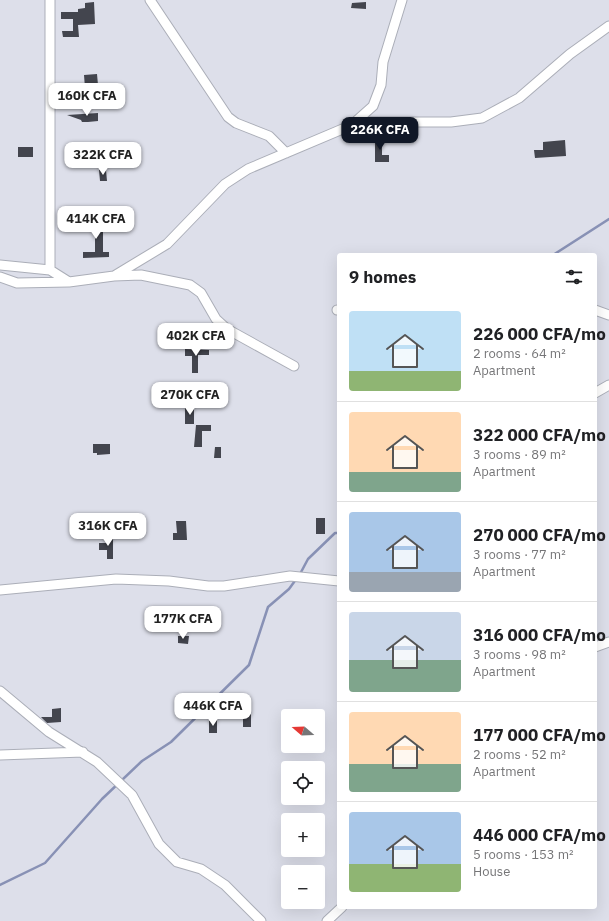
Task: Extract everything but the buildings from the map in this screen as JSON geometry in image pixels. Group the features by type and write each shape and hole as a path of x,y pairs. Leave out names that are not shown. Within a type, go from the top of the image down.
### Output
{"street":[{"path":"50,0 50,270"},
{"path":"150,0 228,117 236,123 269,136 286,153"},
{"path":"114,276 166,244 225,184 248,169 352,125 373,106 381,85 383,62 402,0"},
{"path":"355,122 451,122 482,118 519,98 570,54 609,26"},
{"path":"0,265 50,270 69,282"},
{"path":"0,276 17,283 69,282 114,276 141,275 190,285 201,293 216,320 226,329 294,366"},
{"path":"597,311 609,315"},
{"path":"597,392 609,385"},
{"path":"0,590 116,579 169,581 208,586 224,586 290,576 337,581"},
{"path":"597,646 609,642"},
{"path":"0,691 49,732 97,762 132,795 160,844 177,862 201,869 225,885 261,921"},
{"path":"0,755 83,752"},
{"path":"327,921 340,909"}],"waterway":[{"path":"556,253 609,219"},
{"path":"300,574 308,559 335,533 337,533"},
{"path":"0,885 45,863 102,799 142,761 171,742 249,665 268,607 289,589 297,578"}]}
